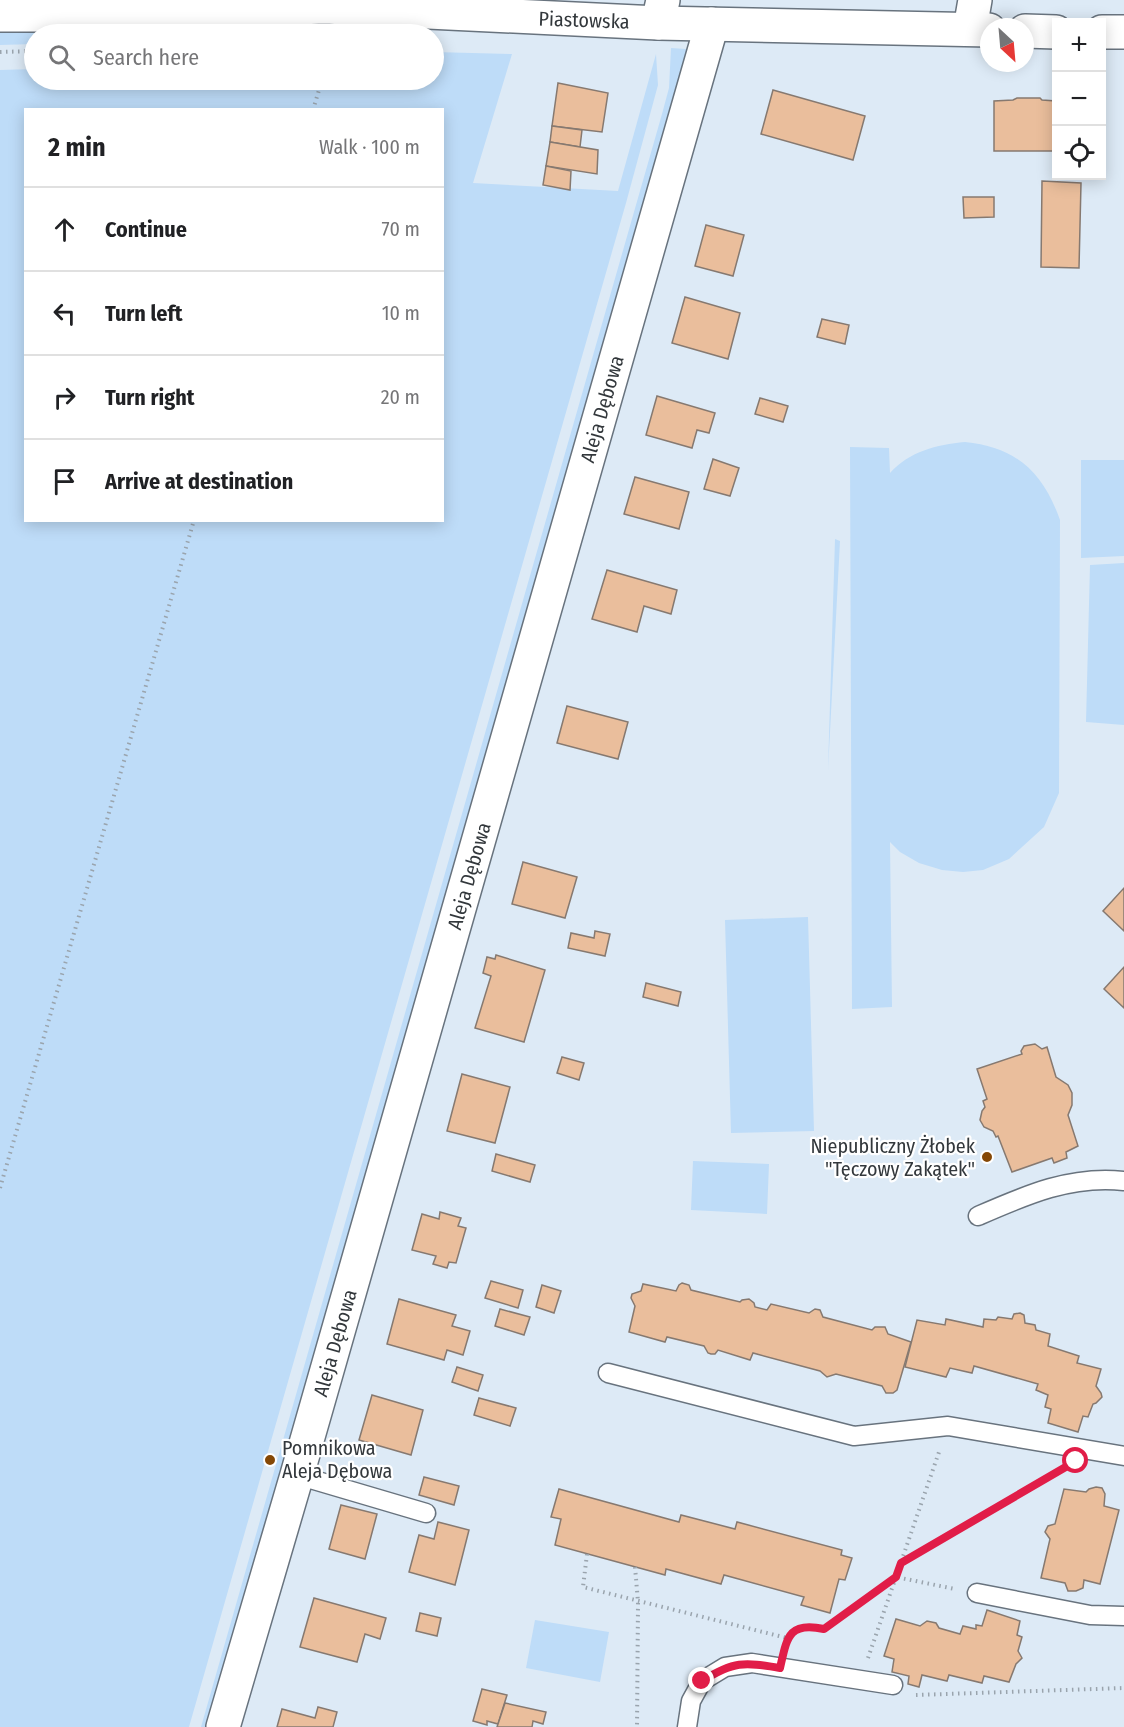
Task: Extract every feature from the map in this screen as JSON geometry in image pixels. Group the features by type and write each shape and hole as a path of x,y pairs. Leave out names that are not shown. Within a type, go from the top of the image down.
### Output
{"street":[{"name":"Piastowska","path":"10,10 87,15 325,7 660,12 712,24 978,20"},
{"name":"Aleja Dębowa","path":"223,1727 712,24"},
{"path":"1034,31 1052,32"},
{"path":"1106,32 1124,32"}],"lane":[{"path":"978,1216 1022,1197 1066,1183 1101,1178 1124,1181"},
{"path":"608,1373 854,1436 948,1426 1095,1449 1124,1456"},
{"path":"297,1475 426,1514"},
{"path":"977,1593 1090,1615 1124,1616"},
{"path":"687,1727 691,1701 702,1681 725,1667 752,1664 893,1685"}],"path":[{"path":"0,52 24,51"},
{"path":"314,108 319,90"},
{"path":"0,1188 193,522"},
{"path":"861,1681 948,1426"},
{"path":"901,1563 1095,1449"},
{"path":"587,1554 583,1587 788,1638"},
{"path":"635,1566 638,1602 637,1727"},
{"path":"780,1668 788,1638 798,1627 809,1626 824,1629 896,1577 977,1593"},
{"path":"893,1685 912,1695 1124,1688"}],"shaded area":[{"path":"24,29 24,44 0,45 0,30"},
{"path":"671,48 686,49 689,53 213,1727 201,1727 662,114 669,88"},
{"path":"444,52 512,54 473,183 618,191 656,54 658,85 626,203 189,1727 0,1727 0,70 24,69 24,90 444,90"},
{"path":"965,442 999,450 1025,465 1045,488 1060,520 1059,793 1044,827 1009,859 983,870 963,872 942,870 919,863 900,852 890,842 892,1007 852,1009 850,447 889,448 890,473 906,459 924,450"},
{"path":"1081,460 1124,460 1124,556 1081,558"},
{"path":"835,539 840,541 828,770"},
{"path":"1124,563 1124,725 1086,722 1090,565"},
{"path":"808,917 814,1131 731,1133 725,920"},
{"path":"693,1161 769,1164 767,1214 691,1210"},
{"path":"535,1620 609,1632 600,1682 526,1668"}],"building":[{"path":"558,83 608,93 602,132 552,126"},
{"path":"773,90 865,116 853,160 761,134"},
{"path":"1040,98 1052,101 1052,151 994,151 994,101"},
{"path":"552,126 582,130 580,147 550,142"},
{"path":"550,142 598,150 597,174 546,166"},
{"path":"546,166 571,171 570,190 543,185"},
{"path":"1042,181 1081,183 1079,268 1041,267"},
{"path":"963,197 994,197 994,217 964,218"},
{"path":"706,225 744,235 733,276 695,266"},
{"path":"685,297 740,313 728,359 672,343"},
{"path":"822,319 849,325 845,344 817,337"},
{"path":"657,396 715,413 709,433 697,430 692,448 646,435"},
{"path":"760,398 788,406 783,422 755,414"},
{"path":"713,459 739,468 730,496 704,489"},
{"path":"635,477 689,492 679,529 624,514"},
{"path":"607,570 677,590 671,614 644,606 637,632 592,619"},
{"path":"567,706 628,722 618,759 557,743"},
{"path":"523,862 577,877 565,918 512,904"},
{"path":"1124,888 1124,931 1103,911"},
{"path":"595,931 610,934 605,956 568,948 571,933 594,938"},
{"path":"496,955 545,970 524,1042 475,1028 491,976 483,973 487,957 495,959"},
{"path":"1124,967 1124,1008 1104,989"},
{"path":"646,983 681,992 678,1006 643,997"},
{"path":"1035,1044 1042,1049 1047,1047 1056,1077 1068,1085 1072,1093 1072,1105 1068,1115 1078,1146 1066,1152 1067,1158 1054,1163 1052,1158 1012,1172 998,1136 996,1137 993,1131 984,1127 980,1120 985,1107 983,1101 987,1099 977,1069 1022,1054 1024,1046"},
{"path":"562,1057 584,1063 579,1080 557,1073"},
{"path":"462,1074 510,1087 495,1143 447,1131"},
{"path":"496,1154 535,1165 530,1182 492,1171"},
{"path":"440,1212 461,1218 458,1226 466,1228 456,1263 449,1262 447,1268 433,1264 436,1256 412,1250 422,1214 439,1219"},
{"path":"491,1281 523,1290 518,1308 485,1298"},
{"path":"682,1283 689,1285 691,1290 740,1302 749,1299 755,1307 767,1310 771,1304 809,1313 815,1309 820,1310 823,1317 872,1330 875,1327 885,1327 888,1334 911,1342 897,1390 893,1393 886,1393 882,1386 836,1374 827,1377 820,1371 753,1353 750,1360 718,1350 715,1354 711,1354 704,1346 667,1337 665,1342 629,1332 635,1306 631,1298 632,1294 641,1291 643,1284 676,1291"},
{"path":"542,1285 561,1291 554,1313 536,1307"},
{"path":"399,1299 456,1315 452,1326 470,1331 463,1355 447,1350 444,1360 387,1344"},
{"path":"500,1309 530,1317 524,1335 495,1326"},
{"path":"1014,1314 1024,1315 1025,1323 1035,1325 1036,1330 1050,1334 1048,1346 1079,1356 1077,1363 1101,1369 1096,1386 1102,1397 1093,1404 1088,1417 1083,1416 1078,1432 1048,1423 1051,1409 1045,1407 1048,1395 1036,1390 1038,1384 974,1366 972,1373 950,1368 946,1377 905,1367 917,1320 945,1325 946,1319 983,1327 984,1319 996,1320 998,1317 1012,1319"},
{"path":"457,1367 483,1375 478,1391 452,1382"},
{"path":"372,1395 423,1410 411,1455 359,1440"},
{"path":"479,1398 516,1408 510,1426 474,1415"},
{"path":"424,1477 459,1486 454,1505 419,1495"},
{"path":"1096,1487 1102,1488 1105,1494 1104,1506 1119,1510 1100,1584 1084,1580 1083,1588 1068,1591 1065,1583 1041,1578 1050,1539 1045,1532 1048,1526 1055,1524 1064,1489 1086,1492"},
{"path":"559,1489 679,1522 681,1515 735,1529 737,1522 842,1550 841,1555 852,1558 845,1580 839,1579 830,1613 801,1605 804,1597 724,1575 721,1584 666,1569 665,1575 555,1545 561,1519 551,1517"},
{"path":"341,1505 377,1514 365,1559 329,1549"},
{"path":"438,1522 469,1530 455,1585 409,1572 419,1535 434,1539"},
{"path":"314,1598 386,1618 380,1639 365,1634 357,1662 300,1647"},
{"path":"987,1610 1020,1621 1017,1635 1022,1637 1018,1651 1022,1658 1016,1664 1009,1682 984,1676 982,1683 949,1675 947,1681 922,1675 919,1687 908,1684 909,1676 892,1672 894,1659 884,1656 896,1619 920,1626 927,1621 936,1623 939,1628 960,1634 963,1626 976,1629 976,1625 982,1626"},
{"path":"420,1613 441,1618 437,1636 416,1631"},
{"path":"482,1689 507,1695 498,1724 487,1721 487,1725 473,1721"},
{"path":"505,1703 546,1712 543,1724 533,1721 532,1727 497,1727"},
{"path":"318,1707 337,1712 333,1727 277,1727 282,1709 315,1718"}],"place":[{"name":"Niepubliczny Żłobek \"Tęczowy Zakątek\"","path":"987,1157"},
{"name":"Pomnikowa Aleja Dębowa","path":"270,1460"}],"route":[{"path":"702,1681 725,1667 752,1664 780,1668 788,1638 798,1627 809,1626 824,1629 896,1577 901,1563 1076,1461"}]}
